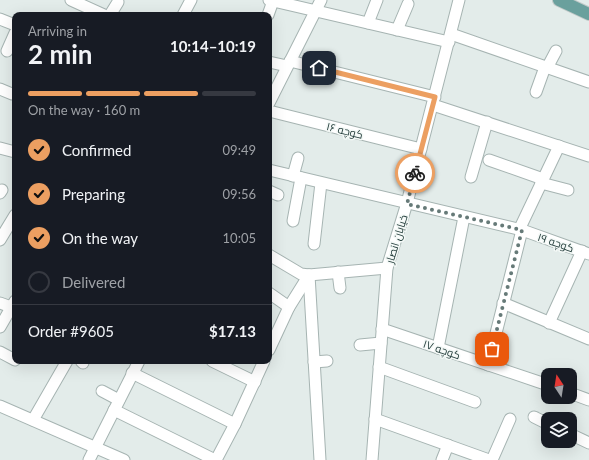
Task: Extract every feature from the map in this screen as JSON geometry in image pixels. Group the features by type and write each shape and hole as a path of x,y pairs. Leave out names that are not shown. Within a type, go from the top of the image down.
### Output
{"main road":[{"path":"558,0 589,14"}],"street":[{"path":"71,0 97,12"},
{"path":"185,12 191,0"},
{"path":"272,97 321,0"},
{"path":"368,23 378,0"},
{"name":"خیابان انصار","path":"372,460 387,268 407,204 460,0"},
{"path":"269,12 271,1 397,30 450,38 546,67 589,82"},
{"path":"112,12 118,2"},
{"path":"397,30 408,4"},
{"path":"0,19 12,24"},
{"path":"7,51 12,40"},
{"path":"536,92 546,67 556,51"},
{"path":"272,62 289,64 434,101 487,122 589,156"},
{"path":"0,89 12,94"},
{"name":"کوچه ۱۶","path":"272,112 421,149"},
{"path":"471,177 487,122"},
{"path":"488,365 520,230 559,146"},
{"path":"293,221 298,158"},
{"path":"489,160 568,190"},
{"name":"کوچه ۱۹","path":"272,171 520,230 587,252"},
{"path":"314,244 320,183"},
{"path":"438,348 464,217"},
{"path":"0,240 12,221"},
{"path":"549,323 587,252"},
{"path":"272,257 301,274 309,275 387,268"},
{"path":"338,272 340,288"},
{"path":"272,338 289,306 309,275"},
{"path":"309,275 315,310 318,346 314,362 320,460"},
{"path":"272,295 289,306"},
{"path":"0,303 12,310 0,327"},
{"path":"503,303 589,340"},
{"name":"کوچه ۱۷","path":"382,328 541,384"},
{"path":"360,345 381,344"},
{"path":"0,352 12,359"},
{"path":"314,362 327,361"},
{"path":"33,420 65,364"},
{"path":"89,460 137,364"},
{"path":"218,364 255,382"},
{"path":"114,410 218,459 263,364"},
{"path":"379,367 475,402"},
{"path":"132,373 235,424"},
{"path":"102,391 119,400"},
{"path":"577,396 589,400"},
{"path":"1,408 33,420 124,460"},
{"path":"534,417 541,420"},
{"path":"375,419 489,460"},
{"path":"492,460 510,419"},
{"path":"577,437 589,443"},
{"path":"442,460 448,445"}],"way so far":[{"path":"415,173 407,204 522,230 492,349"}],"route":[{"path":"319,68 435,97 415,173"}]}
